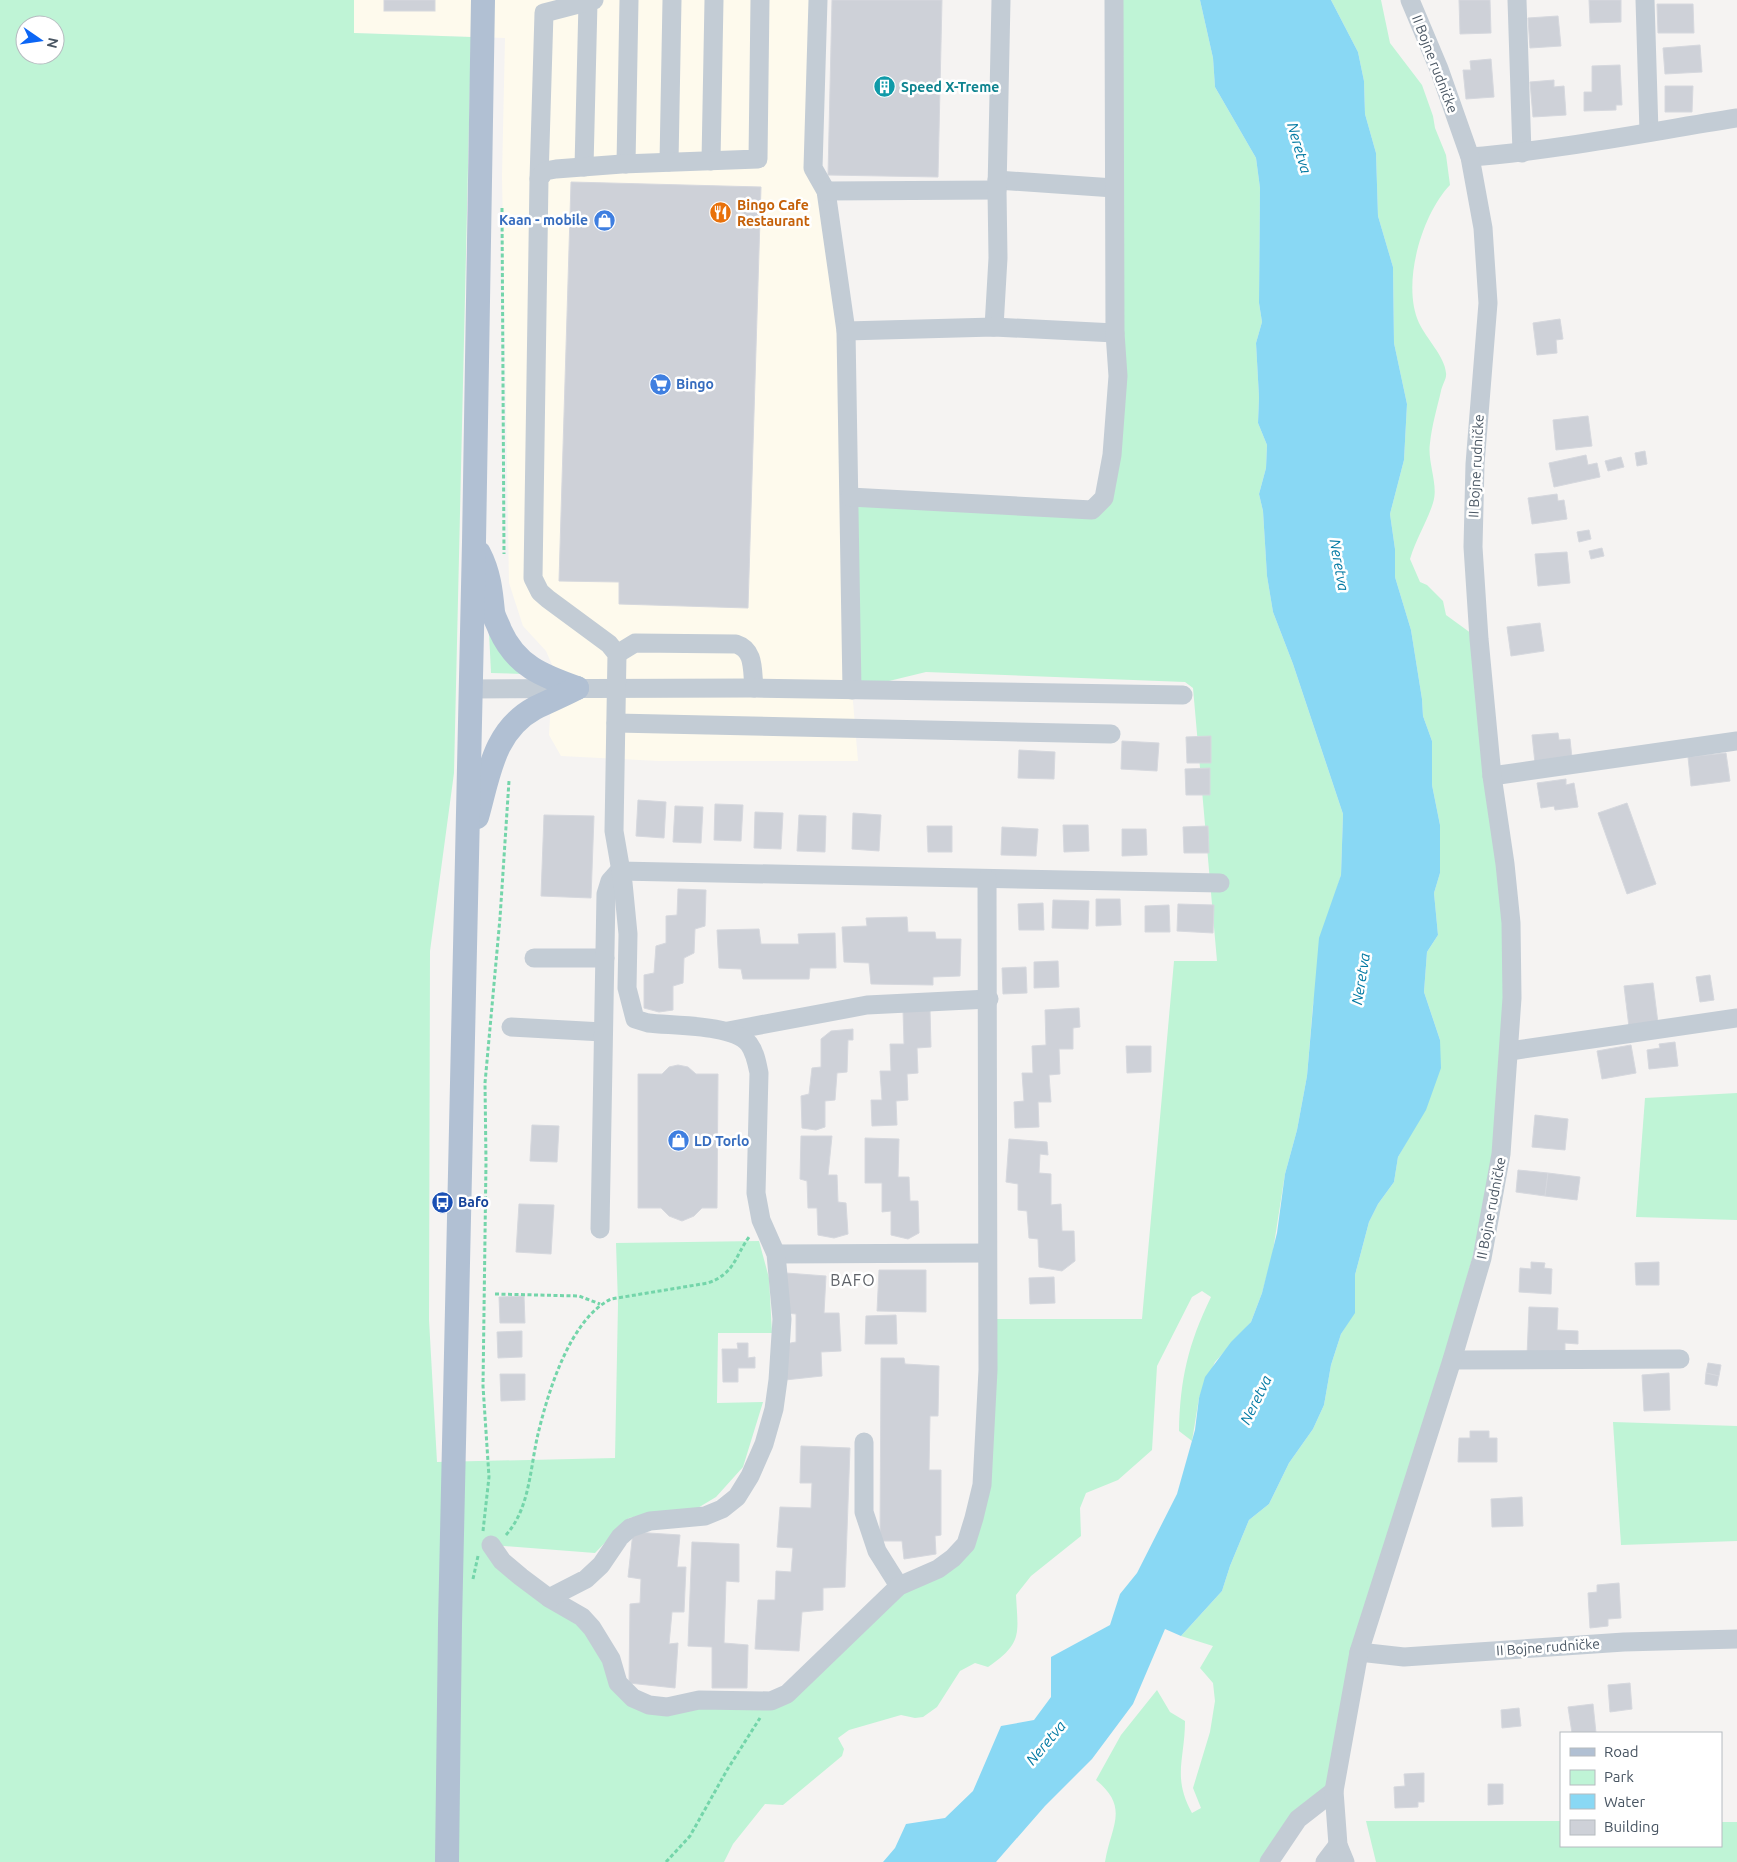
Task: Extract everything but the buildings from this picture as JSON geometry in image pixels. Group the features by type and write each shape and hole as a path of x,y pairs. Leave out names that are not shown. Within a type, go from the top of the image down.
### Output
{"main road":[{"path":"447,1862 450,1604 468,850 483,0"},
{"path":"474,542 486,566 493,596 493,614 504,639 529,668 577,688"},
{"path":"468,850 491,761 506,734 521,718 535,708 577,688"}],"street":[{"path":"626,164 629,0"},
{"path":"669,162 672,0"},
{"path":"712,161 714,0"},
{"path":"539,179 545,171 584,167 758,159 760,0"},
{"path":"818,0 813,168 826,191 846,331 852,690"},
{"path":"994,327 998,258 997,185 1002,0"},
{"path":"850,497 1092,510 1104,498 1112,455 1118,376 1115,332 1114,0"},
{"name":"II Bojne rudničke","path":"1325,1862 1341,1853 1334,1791 1359,1652 1452,1360 1482,1258 1501,1154 1510,1051 1511,923 1506,864 1492,776 1479,639 1473,547 1475,464 1488,303 1483,228 1470,157 1440,69 1410,0"},
{"path":"1517,0 1522,153"},
{"path":"1645,0 1649,132"},
{"path":"584,167 591,1 544,13 539,179 533,578 540,592 548,600 609,644 617,654 618,688 614,830 619,871 623,883 628,934 627,988 635,1019 648,1023 728,1031 868,1005 989,999"},
{"path":"1470,157 1522,153 1593,143 1737,118"},
{"path":"826,191 997,185 1114,188"},
{"path":"846,331 994,327 1115,332"},
{"path":"617,654 635,643 736,644 745,647 750,653 754,688"},
{"path":"471,689 754,688 1183,695"},
{"path":"616,723 1111,734"},
{"path":"1492,776 1737,741"},
{"path":"600,1229 606,894 610,881 619,871 1220,883"},
{"path":"484,1543 502,1561 549,1598 582,1618 592,1628 611,1659 618,1683 633,1698 649,1705 667,1707 699,1700 771,1701 787,1694 899,1586 938,1569 953,1558 966,1544 982,1485 988,1389 989,999 987,878"},
{"path":"534,958 604,958"},
{"path":"1510,1051 1737,1018"},
{"path":"511,1028 604,1032"},
{"path":"549,1598 586,1579 602,1565 620,1537 630,1528 650,1521 704,1516 722,1509 738,1497 750,1476 764,1444 774,1409 781,1350 782,1319 776,1254 761,1220 756,1193 759,1073 755,1054 748,1043 728,1031"},
{"path":"776,1254 987,1253"},
{"path":"1452,1360 1680,1359"},
{"path":"864,1442 864,1512 877,1551 899,1586"},
{"name":"II Bojne rudničke","path":"1359,1652 1404,1657 1624,1642 1737,1638"},
{"path":"1269,1862 1298,1819 1334,1791"}],"path":[{"path":"501,205 504,558"},
{"path":"472,1584 484,1543 488,1500 489,1477 483,1386 486,1162 485,1083 499,927 509,779"},
{"path":"484,1543 502,1539 514,1526 521,1512 538,1433 563,1358 588,1317 600,1304 630,1294 708,1283 722,1278 733,1267 761,1220"},
{"path":"495,1294 579,1296 600,1304"},
{"path":"666,1862 690,1836 727,1770 771,1701"}],"shaded area":[{"path":"354,0 818,0 813,168 846,331 852,690 858,761 659,761 561,756 549,735 553,667 546,651 523,626 509,583 502,176 505,38 354,33"}],"green space":[{"path":"0,0 354,0 354,33 471,37 454,773 430,951 429,1320 437,1462 615,1458 618,1304 616,1243 759,1241 769,1278 772,1333 718,1333 717,1403 763,1402 743,1467 716,1497 691,1512 653,1513 629,1518 595,1553 492,1545 582,1617 633,1698 771,1701 883,1601 938,1569 974,1518 989,1319 1142,1319 1174,961 1217,961 1193,688 1185,682 926,672 852,690 850,497 1092,510 1109,480 1114,0 1200,0 1213,58 1215,87 1256,158 1260,188 1259,303 1262,322 1256,343 1259,397 1258,423 1267,445 1266,468 1259,494 1263,511 1267,576 1273,612 1293,664 1343,814 1341,875 1333,901 1313,1005 1307,1076 1297,1130 1285,1174 1272,1257 1262,1293 1251,1322 1215,1362 1199,1398 1192,1441 1179,1431 1181,1395 1191,1347 1211,1297 1202,1291 1192,1297 1157,1366 1152,1450 1118,1480 1086,1493 1080,1508 1081,1536 1031,1576 1016,1595 1016,1637 1007,1651 988,1667 975,1663 960,1671 937,1707 923,1717 915,1718 901,1715 849,1730 838,1738 844,1749 842,1756 783,1805 765,1804 733,1844 724,1862 0,1862"},
{"path":"1331,0 1381,0 1390,43 1422,85 1433,116 1435,128 1446,155 1450,185 1431,213 1423,231 1417,250 1412,289 1414,307 1419,323 1439,354 1445,367 1446,375 1430,443 1430,458 1435,489 1433,503 1410,559 1420,582 1427,585 1443,601 1446,615 1479,639 1505,864 1501,1154 1397,1531 1334,1791 1269,1862 1105,1862 1116,1818 1115,1808 1113,1799 1096,1780 1121,1735 1157,1690 1170,1712 1185,1721 1181,1768 1182,1789 1192,1813 1201,1808 1193,1788 1210,1732 1215,1701 1213,1683 1200,1668 1213,1646 1181,1636 1222,1591 1249,1520 1269,1504 1289,1463 1313,1429 1324,1405 1331,1365 1341,1334 1354,1313 1355,1275 1369,1222 1378,1204 1394,1182 1398,1157 1408,1139 1440,1040 1424,992 1427,952 1438,935 1434,893 1440,873 1440,825 1432,785 1432,741 1423,716 1411,630 1395,577 1395,549 1390,514 1404,460 1407,404 1394,343 1393,267 1378,216 1376,153 1365,114 1364,81 1358,52"},
{"path":"489,632 524,674 491,673"},
{"path":"1737,1093 1737,1220 1636,1217 1645,1098"},
{"path":"1613,1422 1737,1426 1737,1541 1621,1545"},
{"path":"1366,1821 1560,1821 1560,1847 1722,1847 1722,1822 1737,1822 1737,1862 1376,1862"}],"water":[{"name":"Neretva","path":"1200,0 1331,0 1358,52 1364,81 1365,114 1376,153 1378,216 1393,267 1394,343 1407,404 1404,460 1390,514 1395,549 1395,577 1411,630 1423,716 1432,741 1432,785 1440,825 1440,873 1434,893 1438,935 1427,952 1424,992 1440,1040 1441,1068 1426,1110 1398,1157 1394,1182 1378,1204 1369,1222 1355,1275 1355,1313 1341,1334 1331,1365 1324,1405 1313,1429 1289,1463 1269,1504 1249,1520 1222,1591 1181,1636 1165,1629 1133,1704 1092,1759 1045,1806 996,1862 883,1862 895,1848 906,1824 945,1818 973,1791 1001,1726 1034,1720 1051,1697 1051,1657 1110,1625 1120,1594 1137,1573 1177,1494 1195,1430 1199,1398 1205,1377 1231,1342 1251,1322 1262,1293 1277,1233 1285,1174 1297,1130 1307,1076 1319,938 1341,875 1343,814 1293,664 1273,612 1267,576 1263,511 1259,494 1266,468 1267,445 1258,423 1259,397 1256,343 1262,322 1259,303 1260,188 1256,158 1215,87 1213,58"}],"place":[{"name":"Speed X-Treme","path":"885,87"},
{"name":"Bingo Cafe Restaurant","path":"721,213"},
{"name":"Kaan - mobile","path":"604,220"},
{"name":"Bingo","path":"660,384"},
{"name":"LD Torlo","path":"678,1141"},
{"name":"Bafo","path":"442,1202"}],"district":[{"name":"BAFO","path":"853,1280"}]}
